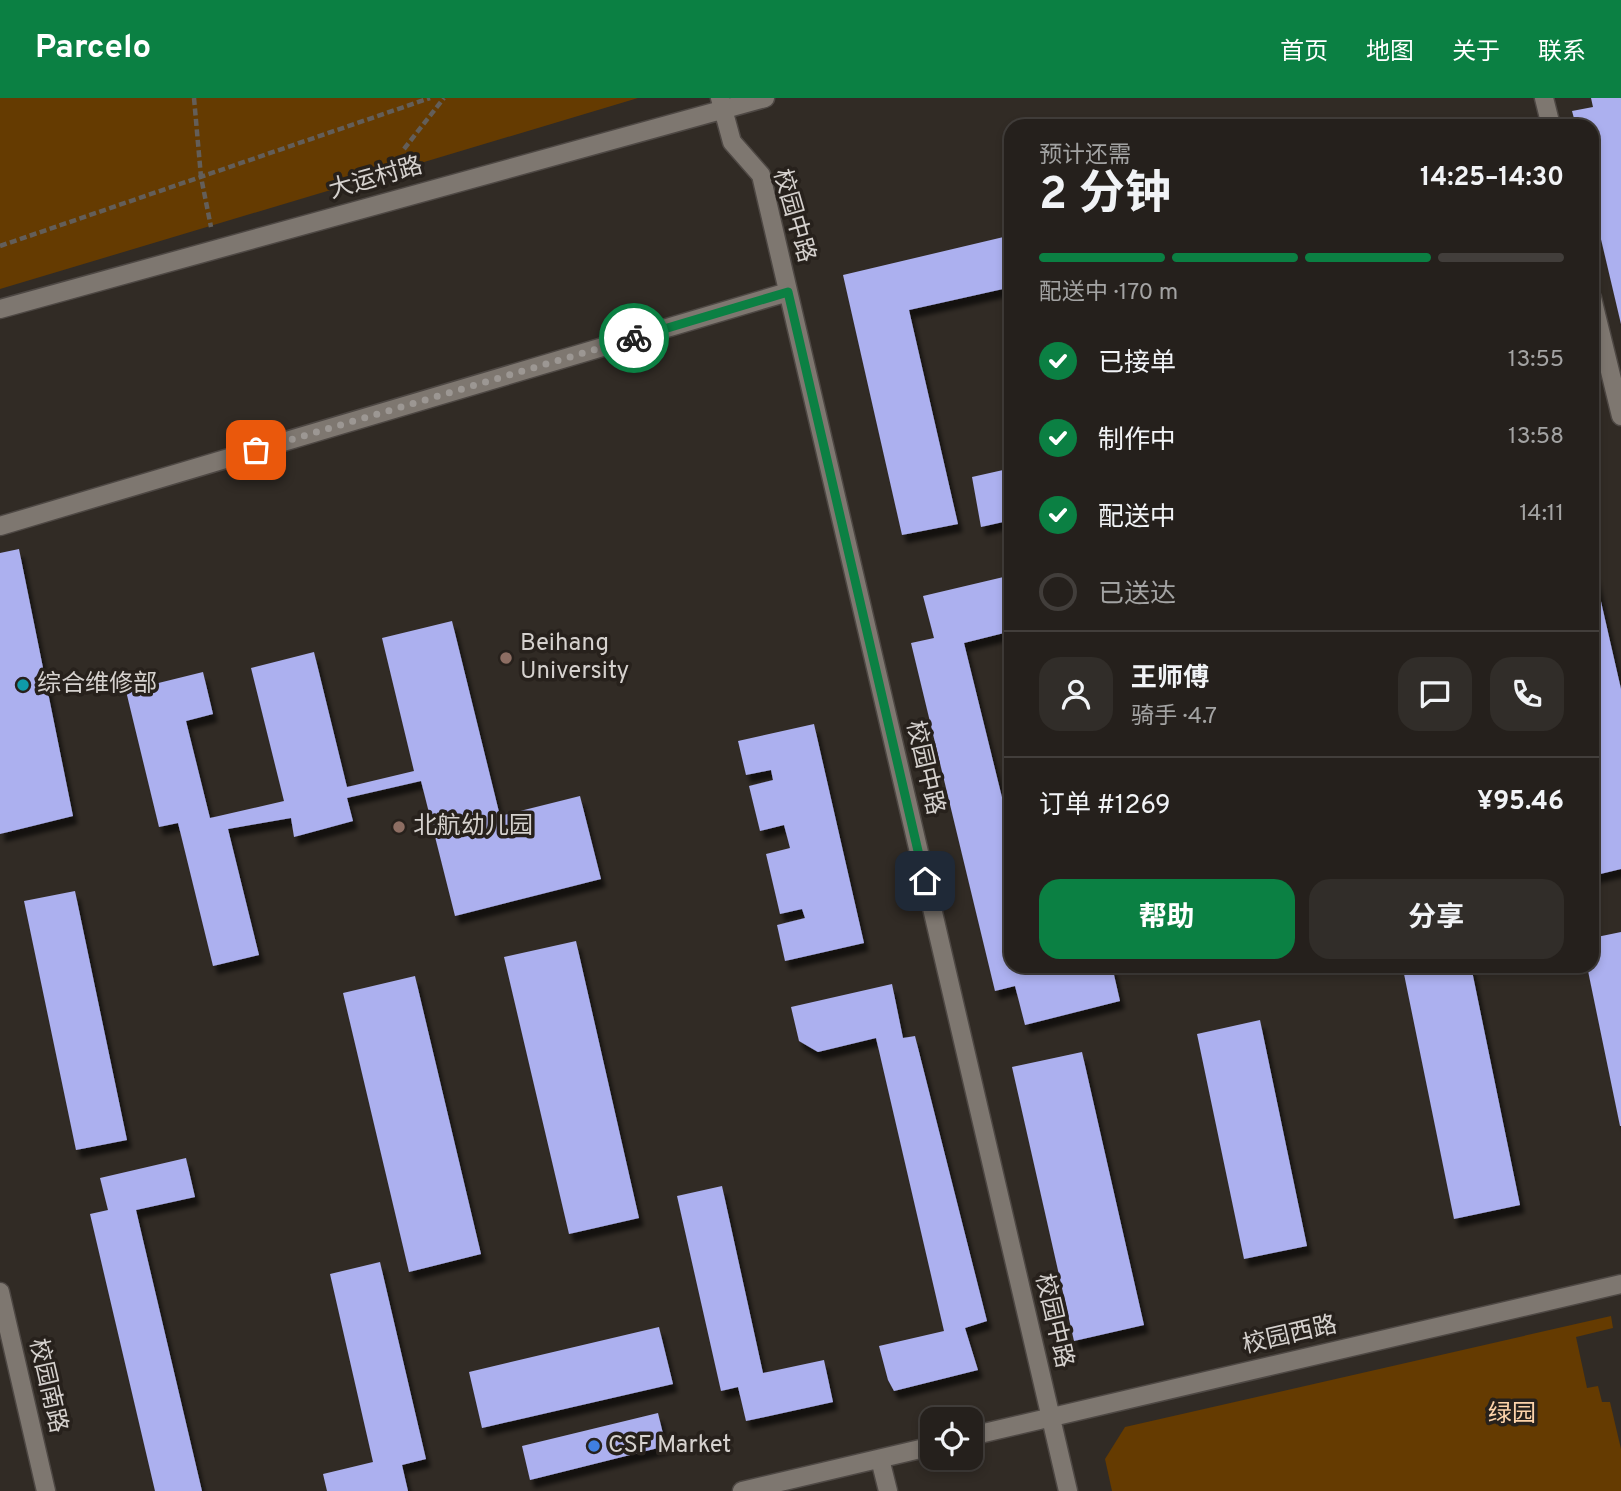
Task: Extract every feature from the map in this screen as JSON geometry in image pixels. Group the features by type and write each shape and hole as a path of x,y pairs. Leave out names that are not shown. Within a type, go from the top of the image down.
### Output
{"street":[{"name":"大运村路","path":"0,309 721,103 765,98"},
{"path":"1544,98 1549,119"},
{"name":"校园中路","path":"721,103 732,142 761,175 1068,1491"},
{"path":"0,526 788,292"},
{"path":"1599,326 1621,415"},
{"name":"校园西路","path":"983,1433 1621,1284"},
{"name":"校园南路","path":"0,1292 46,1491"},
{"path":"742,1491 920,1449"},
{"path":"880,1459 888,1491"}],"path":[{"path":"194,98 201,177 218,248"},
{"path":"0,246 430,98"},
{"path":"404,149 444,98"}],"green space":[{"path":"0,98 638,98 0,289"},
{"name":"绿园","path":"1611,1316 1613,1328 1576,1337 1587,1388 1598,1386 1602,1402 1610,1402 1621,1449 1621,1491 1112,1491 1105,1459 1125,1427"}],"building":[{"path":"1591,98 1621,98 1621,324 1599,231 1599,119 1574,119 1572,111 1593,107"},
{"path":"1004,237 1004,289 909,310 958,524 902,535 843,275"},
{"path":"1004,470 1004,522 981,527 972,477"},
{"name":"综合维修部","path":"19,549 73,816 0,834 0,553"},
{"path":"1004,577 1004,633 964,643 1004,806 1004,973 1114,973 1120,1001 1025,1025 1015,986 995,991 911,643 934,638 923,596"},
{"path":"1599,593 1621,689 1621,869 1599,874"},
{"name":"北航幼儿园","path":"452,621 500,816 580,796 601,879 455,916 421,781 347,798 353,821 294,837 291,818 228,829 259,955 213,966 178,823 159,827 126,691 203,672 213,714 186,721 210,818 284,801 251,668 314,652 347,787 414,771 382,638"},
{"path":"814,724 864,943 785,961 777,925 805,918 802,909 780,914 766,854 790,848 784,825 760,831 749,786 773,780 771,770 746,775 738,741"},
{"path":"75,891 127,1140 76,1150 24,901"},
{"path":"1621,932 1621,1126 1588,973 1599,973 1599,937"},
{"path":"576,941 639,1218 569,1234 504,957"},
{"path":"1472,973 1520,1205 1454,1219 1404,974"},
{"path":"415,976 481,1254 409,1272 343,993"},
{"path":"892,984 903,1038 915,1036 987,1321 965,1328 978,1370 894,1391 888,1380 879,1346 944,1331 876,1038 818,1052 799,1041 791,1007"},
{"path":"1260,1020 1307,1246 1244,1259 1197,1034"},
{"path":"1082,1052 1144,1325 1074,1341 1012,1067"},
{"path":"186,1158 195,1197 136,1210 202,1491 155,1491 90,1214 108,1210 100,1178"},
{"path":"722,1186 763,1373 824,1360 833,1402 746,1421 738,1387 721,1391 677,1196"},
{"path":"380,1262 426,1459 402,1465 408,1491 327,1491 323,1474 373,1462 330,1274"},
{"path":"659,1327 673,1384 482,1428 469,1372"},
{"name":"CSF Market","path":"658,1413 666,1446 530,1480 522,1446"}],"way so far":[{"path":"256,450 634,338"}],"place":[{"name":"Beihang University","path":"506,658"},
{"name":"综合维修部","path":"23,685"},
{"name":"北航幼儿园","path":"399,827"},
{"name":"CSF Market","path":"594,1446"}],"route":[{"path":"634,338 788,292 925,881"}]}
